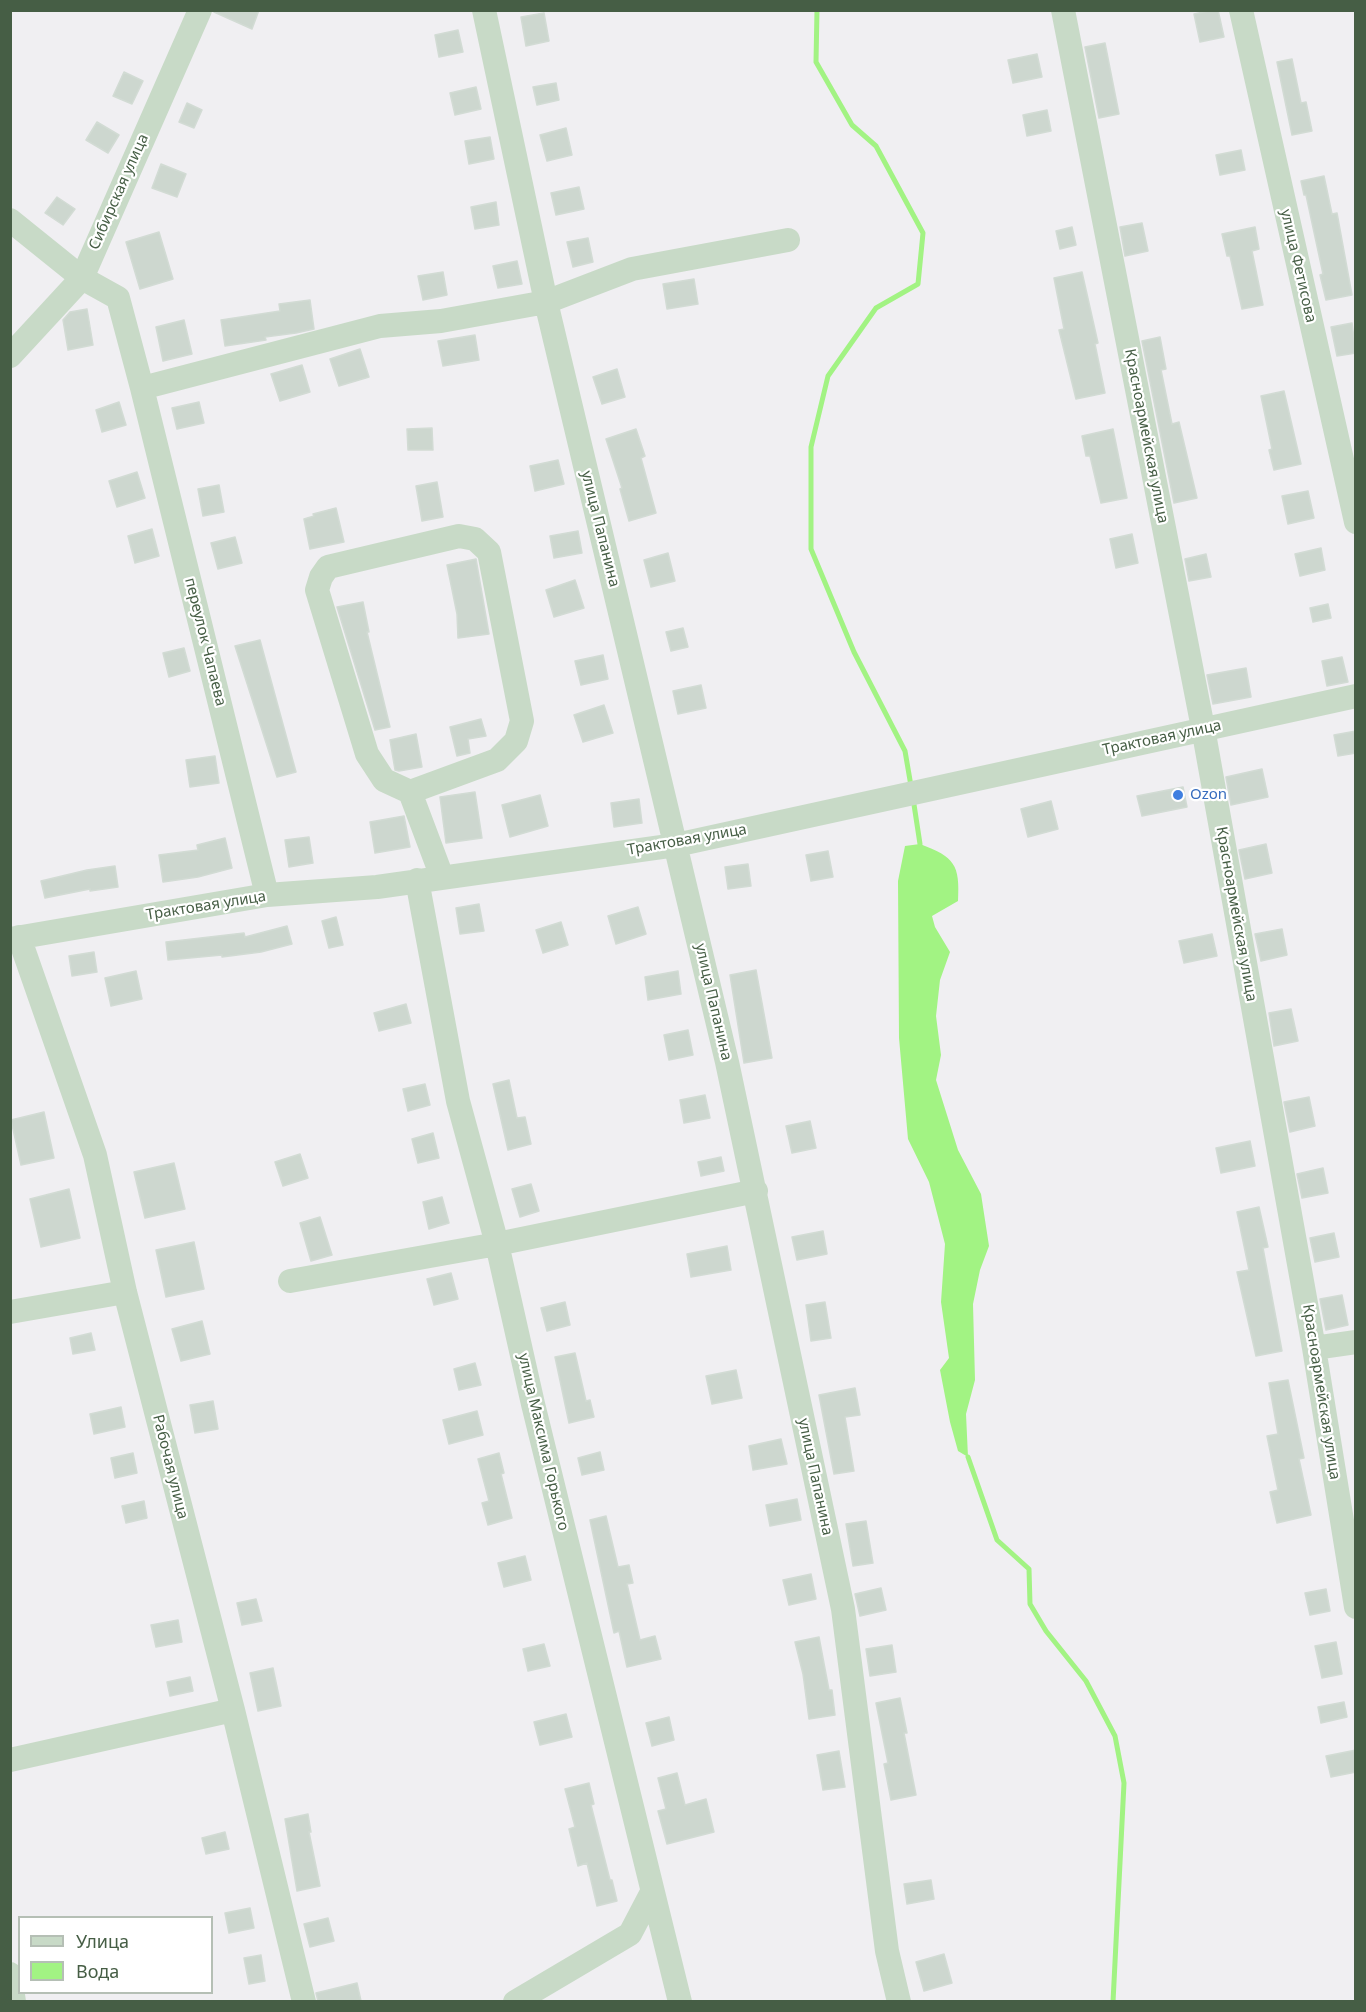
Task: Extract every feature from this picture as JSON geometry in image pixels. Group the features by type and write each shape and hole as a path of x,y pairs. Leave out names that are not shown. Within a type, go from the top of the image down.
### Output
{"street":[{"name":"Сибирская улица","path":"10,356 82,278 200,10"},
{"name":"улица Папанина","path":"484,10 546,302 756,1191 843,1610 887,1951 899,2001"},
{"name":"Красноармейская улица","path":"1063,10 1203,728 1314,1348 1356,1607"},
{"name":"улица Фетисова","path":"1241,10 1356,522"},
{"name":"переулок Чапаева","path":"10,220 82,278 117,298 142,388 267,895"},
{"path":"142,388 380,326 441,321 546,302 632,268 788,240"},
{"path":"410,792 497,760 516,741 522,721 489,552 475,539 459,536 327,567 317,591 367,754 384,780 410,792 442,877"},
{"name":"Трактовая улица","path":"15,938 267,895 377,886 676,845 1356,696"},
{"name":"улица Максима Горького","path":"417,880 458,1101 497,1244 533,1404 680,2001"},
{"name":"Рабочая улица","path":"15,938 95,1155 125,1292 304,2001"},
{"path":"290,1281 497,1244 756,1191"},
{"path":"10,1312 125,1292"},
{"path":"1314,1348 1356,1342"},
{"path":"10,1760 232,1710"},
{"path":"515,2001 630,1934 652,1892"},
{"path":"10,1974 14,2001"}],"water":[{"path":"920,844 948,858 953,864 958,879 958,901 932,916 935,927 950,952 940,980 936,1016 941,1055 936,1080 958,1150 981,1194 989,1246 980,1270 973,1304 975,1380 966,1414 968,1457 958,1451 940,1370 949,1358 941,1302 945,1244 929,1182 908,1139 899,1038 898,881 905,846"}],"building":[{"path":"214,10 259,10 252,29"},
{"path":"1218,10 1224,37 1200,42 1194,14"},
{"path":"544,13 549,41 526,46 521,17"},
{"path":"458,30 463,52 439,57 435,35"},
{"path":"1105,43 1119,114 1099,118 1085,47"},
{"path":"1037,54 1042,77 1013,83 1008,60"},
{"path":"1292,59 1301,103 1306,102 1312,131 1292,135 1277,62"},
{"path":"124,72 143,81 132,104 113,96"},
{"path":"556,83 559,100 537,105 533,87"},
{"path":"476,87 481,109 455,115 450,93"},
{"path":"187,103 202,110 194,128 179,122"},
{"path":"1047,110 1051,131 1027,136 1023,115"},
{"path":"97,122 119,135 108,153 86,140"},
{"path":"566,128 572,155 547,161 540,135"},
{"path":"490,137 494,159 469,164 465,141"},
{"path":"1241,150 1245,170 1220,175 1216,155"},
{"path":"161,164 186,174 177,197 152,188"},
{"path":"1324,176 1332,214 1337,213 1352,295 1326,300 1320,275 1323,274 1301,181"},
{"path":"579,187 584,209 556,215 551,193"},
{"path":"57,197 75,209 63,225 45,213"},
{"path":"496,202 499,225 475,229 471,207"},
{"path":"1142,223 1148,251 1125,256 1120,227"},
{"path":"1072,227 1076,245 1060,249 1056,231"},
{"path":"1255,227 1259,249 1252,251 1263,305 1242,309 1230,256 1227,256 1222,234"},
{"path":"159,232 173,279 140,289 126,242"},
{"path":"588,238 593,262 573,267 567,242"},
{"path":"517,261 522,284 498,288 493,266"},
{"path":"443,272 447,295 423,300 418,276"},
{"path":"1082,272 1098,343 1095,344 1105,393 1076,399 1059,330 1064,329 1054,278"},
{"path":"694,279 698,304 667,309 663,284"},
{"path":"310,300 314,329 225,346 221,320 280,311 279,304"},
{"path":"87,309 93,345 68,350 63,320 70,312"},
{"path":"184,320 192,354 163,361 156,327"},
{"path":"1352,323 1356,353 1337,356 1331,327"},
{"path":"475,335 479,360 443,366 438,341"},
{"path":"1160,337 1166,369 1161,370 1172,424 1179,422 1197,498 1174,503 1142,341"},
{"path":"360,349 369,377 339,386 330,359"},
{"path":"302,365 310,392 280,401 271,374"},
{"path":"617,369 625,397 602,404 593,377"},
{"path":"1284,391 1301,464 1274,470 1261,396"},
{"path":"119,402 126,425 102,432 96,410"},
{"path":"199,402 204,423 177,429 172,408"},
{"path":"432,428 433,450 408,450 407,429"},
{"path":"636,429 645,456 641,458 656,513 629,521 620,489 622,488 606,439"},
{"path":"1113,429 1127,498 1101,503 1090,456 1086,456 1082,436"},
{"path":"558,460 564,484 535,491 530,466"},
{"path":"137,472 145,498 117,507 109,481"},
{"path":"437,482 443,517 422,521 416,486"},
{"path":"219,485 224,512 203,516 198,489"},
{"path":"1308,491 1314,518 1288,524 1282,496"},
{"path":"336,508 344,542 310,549 304,519 314,516 313,514"},
{"path":"152,529 159,556 135,563 128,536"},
{"path":"578,531 582,553 554,558 550,536"},
{"path":"1132,534 1138,563 1116,568 1110,539"},
{"path":"235,537 242,563 218,569 211,543"},
{"path":"1321,548 1325,570 1300,576 1295,554"},
{"path":"668,553 675,581 651,587 644,560"},
{"path":"1206,554 1211,577 1189,581 1185,559"},
{"path":"476,559 489,634 458,638 457,614 447,565"},
{"path":"575,580 584,608 554,617 546,590"},
{"path":"363,602 369,632 367,632 390,727 375,730 337,607"},
{"path":"1328,604 1331,618 1313,622 1310,608"},
{"path":"683,628 688,647 671,651 666,632"},
{"path":"260,640 296,772 277,777 235,646"},
{"path":"184,648 190,671 169,677 163,653"},
{"path":"603,655 608,679 581,685 575,661"},
{"path":"1342,657 1348,682 1327,686 1322,661"},
{"path":"1246,668 1251,697 1213,704 1207,675"},
{"path":"701,685 706,708 678,714 673,691"},
{"path":"604,705 613,733 583,742 574,715"},
{"path":"481,719 486,736 468,739 470,753 457,756 450,727"},
{"path":"1356,731 1356,753 1338,756 1334,735"},
{"path":"416,734 422,767 395,770 390,740"},
{"path":"215,756 219,783 190,787 186,760"},
{"path":"1262,769 1268,797 1231,805 1226,777"},
{"path":"1183,787 1187,807 1142,816 1137,796"},
{"path":"475,792 482,838 446,843 440,797"},
{"path":"540,795 548,826 510,837 502,805"},
{"path":"639,799 642,823 614,827 611,803"},
{"path":"1051,801 1058,829 1028,837 1021,809"},
{"path":"404,816 410,847 375,853 370,822"},
{"path":"309,837 313,863 289,867 285,840"},
{"path":"225,838 232,868 198,877 163,882 159,855 198,850 197,845"},
{"path":"1266,844 1272,873 1245,879 1239,850"},
{"path":"828,851 833,877 811,881 806,855"},
{"path":"748,864 751,886 728,889 725,867"},
{"path":"115,866 118,887 90,891 90,889 45,898 41,881"},
{"path":"479,904 484,931 460,934 456,908"},
{"path":"638,907 646,934 616,944 608,916"},
{"path":"336,917 343,945 329,948 322,921"},
{"path":"561,922 568,945 543,953 536,930"},
{"path":"287,926 292,944 261,952 168,960 166,942 244,933 245,937"},
{"path":"1282,929 1287,955 1261,961 1255,934"},
{"path":"1212,934 1217,956 1184,963 1179,941"},
{"path":"94,952 97,972 72,976 69,956"},
{"path":"756,970 772,1058 744,1063 730,975"},
{"path":"136,971 142,999 111,1006 105,978"},
{"path":"678,971 681,994 648,1000 645,977"},
{"path":"406,1004 411,1023 379,1031 374,1013"},
{"path":"1291,1009 1298,1041 1274,1046 1269,1013"},
{"path":"688,1030 693,1055 669,1060 664,1035"},
{"path":"509,1080 517,1118 525,1117 531,1144 508,1150 493,1084"},
{"path":"425,1084 430,1105 408,1111 403,1089"},
{"path":"705,1095 710,1118 684,1123 680,1100"},
{"path":"1309,1097 1315,1126 1290,1132 1284,1102"},
{"path":"44,1112 54,1158 21,1165 11,1120"},
{"path":"810,1121 816,1148 792,1153 786,1126"},
{"path":"433,1133 439,1158 418,1163 412,1139"},
{"path":"1250,1141 1255,1166 1221,1173 1216,1148"},
{"path":"300,1154 308,1178 283,1186 275,1162"},
{"path":"721,1157 724,1171 701,1176 698,1162"},
{"path":"174,1163 185,1209 145,1218 134,1172"},
{"path":"1323,1168 1328,1193 1302,1198 1297,1174"},
{"path":"531,1184 539,1211 520,1217 512,1189"},
{"path":"69,1189 80,1238 41,1247 30,1199"},
{"path":"442,1197 449,1223 429,1229 423,1202"},
{"path":"1259,1207 1268,1247 1263,1248 1282,1351 1256,1356 1237,1272 1249,1270 1237,1212"},
{"path":"320,1217 332,1255 311,1261 300,1223"},
{"path":"823,1231 827,1254 797,1260 792,1237"},
{"path":"1334,1233 1339,1257 1315,1262 1310,1238"},
{"path":"194,1242 204,1289 166,1297 156,1250"},
{"path":"727,1246 731,1270 691,1277 687,1254"},
{"path":"451,1273 458,1299 434,1305 427,1279"},
{"path":"1342,1295 1348,1325 1326,1330 1320,1299"},
{"path":"565,1302 570,1325 547,1331 541,1308"},
{"path":"825,1302 831,1338 811,1341 806,1305"},
{"path":"202,1321 210,1354 181,1361 172,1329"},
{"path":"91,1333 95,1350 73,1354 70,1338"},
{"path":"575,1353 586,1401 590,1400 594,1417 569,1423 555,1357"},
{"path":"475,1363 481,1385 459,1390 454,1369"},
{"path":"736,1370 742,1398 712,1404 706,1376"},
{"path":"1288,1380 1304,1458 1299,1459 1311,1515 1277,1523 1270,1492 1278,1490 1267,1436 1278,1434 1269,1383"},
{"path":"855,1388 860,1415 845,1417 854,1471 834,1474 819,1395"},
{"path":"213,1401 218,1429 195,1433 190,1405"},
{"path":"121,1407 125,1427 94,1434 90,1414"},
{"path":"477,1411 483,1435 449,1444 443,1420"},
{"path":"781,1439 787,1464 753,1470 749,1446"},
{"path":"600,1452 604,1470 582,1475 578,1458"},
{"path":"133,1453 137,1473 115,1478 111,1458"},
{"path":"499,1453 504,1473 501,1474 512,1518 488,1525 482,1503 489,1501 478,1459"},
{"path":"797,1499 801,1520 770,1526 766,1505"},
{"path":"144,1501 147,1518 126,1523 122,1506"},
{"path":"606,1516 618,1567 629,1565 633,1583 627,1584 640,1640 655,1636 661,1659 627,1667 619,1631 614,1633 590,1520"},
{"path":"866,1521 873,1563 853,1566 846,1524"},
{"path":"525,1556 531,1580 504,1587 498,1563"},
{"path":"811,1574 816,1599 789,1605 783,1580"},
{"path":"881,1588 886,1610 860,1616 855,1594"},
{"path":"1326,1589 1330,1611 1310,1615 1305,1593"},
{"path":"256,1599 262,1621 242,1625 237,1603"},
{"path":"178,1620 182,1642 156,1647 151,1625"},
{"path":"819,1637 829,1690 832,1690 835,1715 809,1719 803,1674 795,1642"},
{"path":"1336,1642 1342,1674 1322,1678 1315,1646"},
{"path":"544,1644 550,1666 528,1671 523,1649"},
{"path":"892,1645 896,1672 870,1676 866,1649"},
{"path":"273,1668 281,1706 258,1711 250,1673"},
{"path":"190,1677 193,1691 170,1696 167,1682"},
{"path":"900,1698 916,1795 891,1800 884,1764 888,1763 876,1703"},
{"path":"1344,1702 1347,1717 1321,1723 1318,1707"},
{"path":"566,1714 572,1737 540,1745 534,1722"},
{"path":"669,1717 674,1740 652,1746 646,1723"},
{"path":"1356,1750 1356,1772 1331,1777 1326,1756"},
{"path":"839,1751 845,1787 823,1790 817,1755"},
{"path":"677,1773 685,1805 706,1799 714,1832 667,1844 658,1811 666,1809 658,1778"},
{"path":"589,1783 594,1804 591,1805 617,1901 597,1906 587,1863 578,1866 569,1829 575,1827 565,1789"},
{"path":"308,1814 311,1832 309,1832 320,1886 297,1891 285,1819"},
{"path":"225,1832 229,1849 206,1854 202,1838"},
{"path":"931,1880 934,1899 907,1904 904,1884"},
{"path":"250,1908 254,1928 229,1933 225,1913"},
{"path":"328,1918 334,1941 310,1947 304,1924"},
{"path":"944,1954 952,1983 924,1991 916,1962"},
{"path":"261,1955 265,1981 249,1984 244,1958"},
{"path":"357,1983 361,2001 318,2001 316,1993"}],"waterway":[{"path":"817,10 816,62 852,125 876,146 923,233 918,284 876,308 828,376 811,447 811,549 854,652 905,751 911,786"},
{"path":"913,798 920,844"},
{"path":"968,1457 997,1540 1029,1569 1030,1604 1046,1631 1086,1681 1115,1736 1124,1783 1113,2002"}],"place":[{"name":"Ozon","path":"1178,795"}]}
